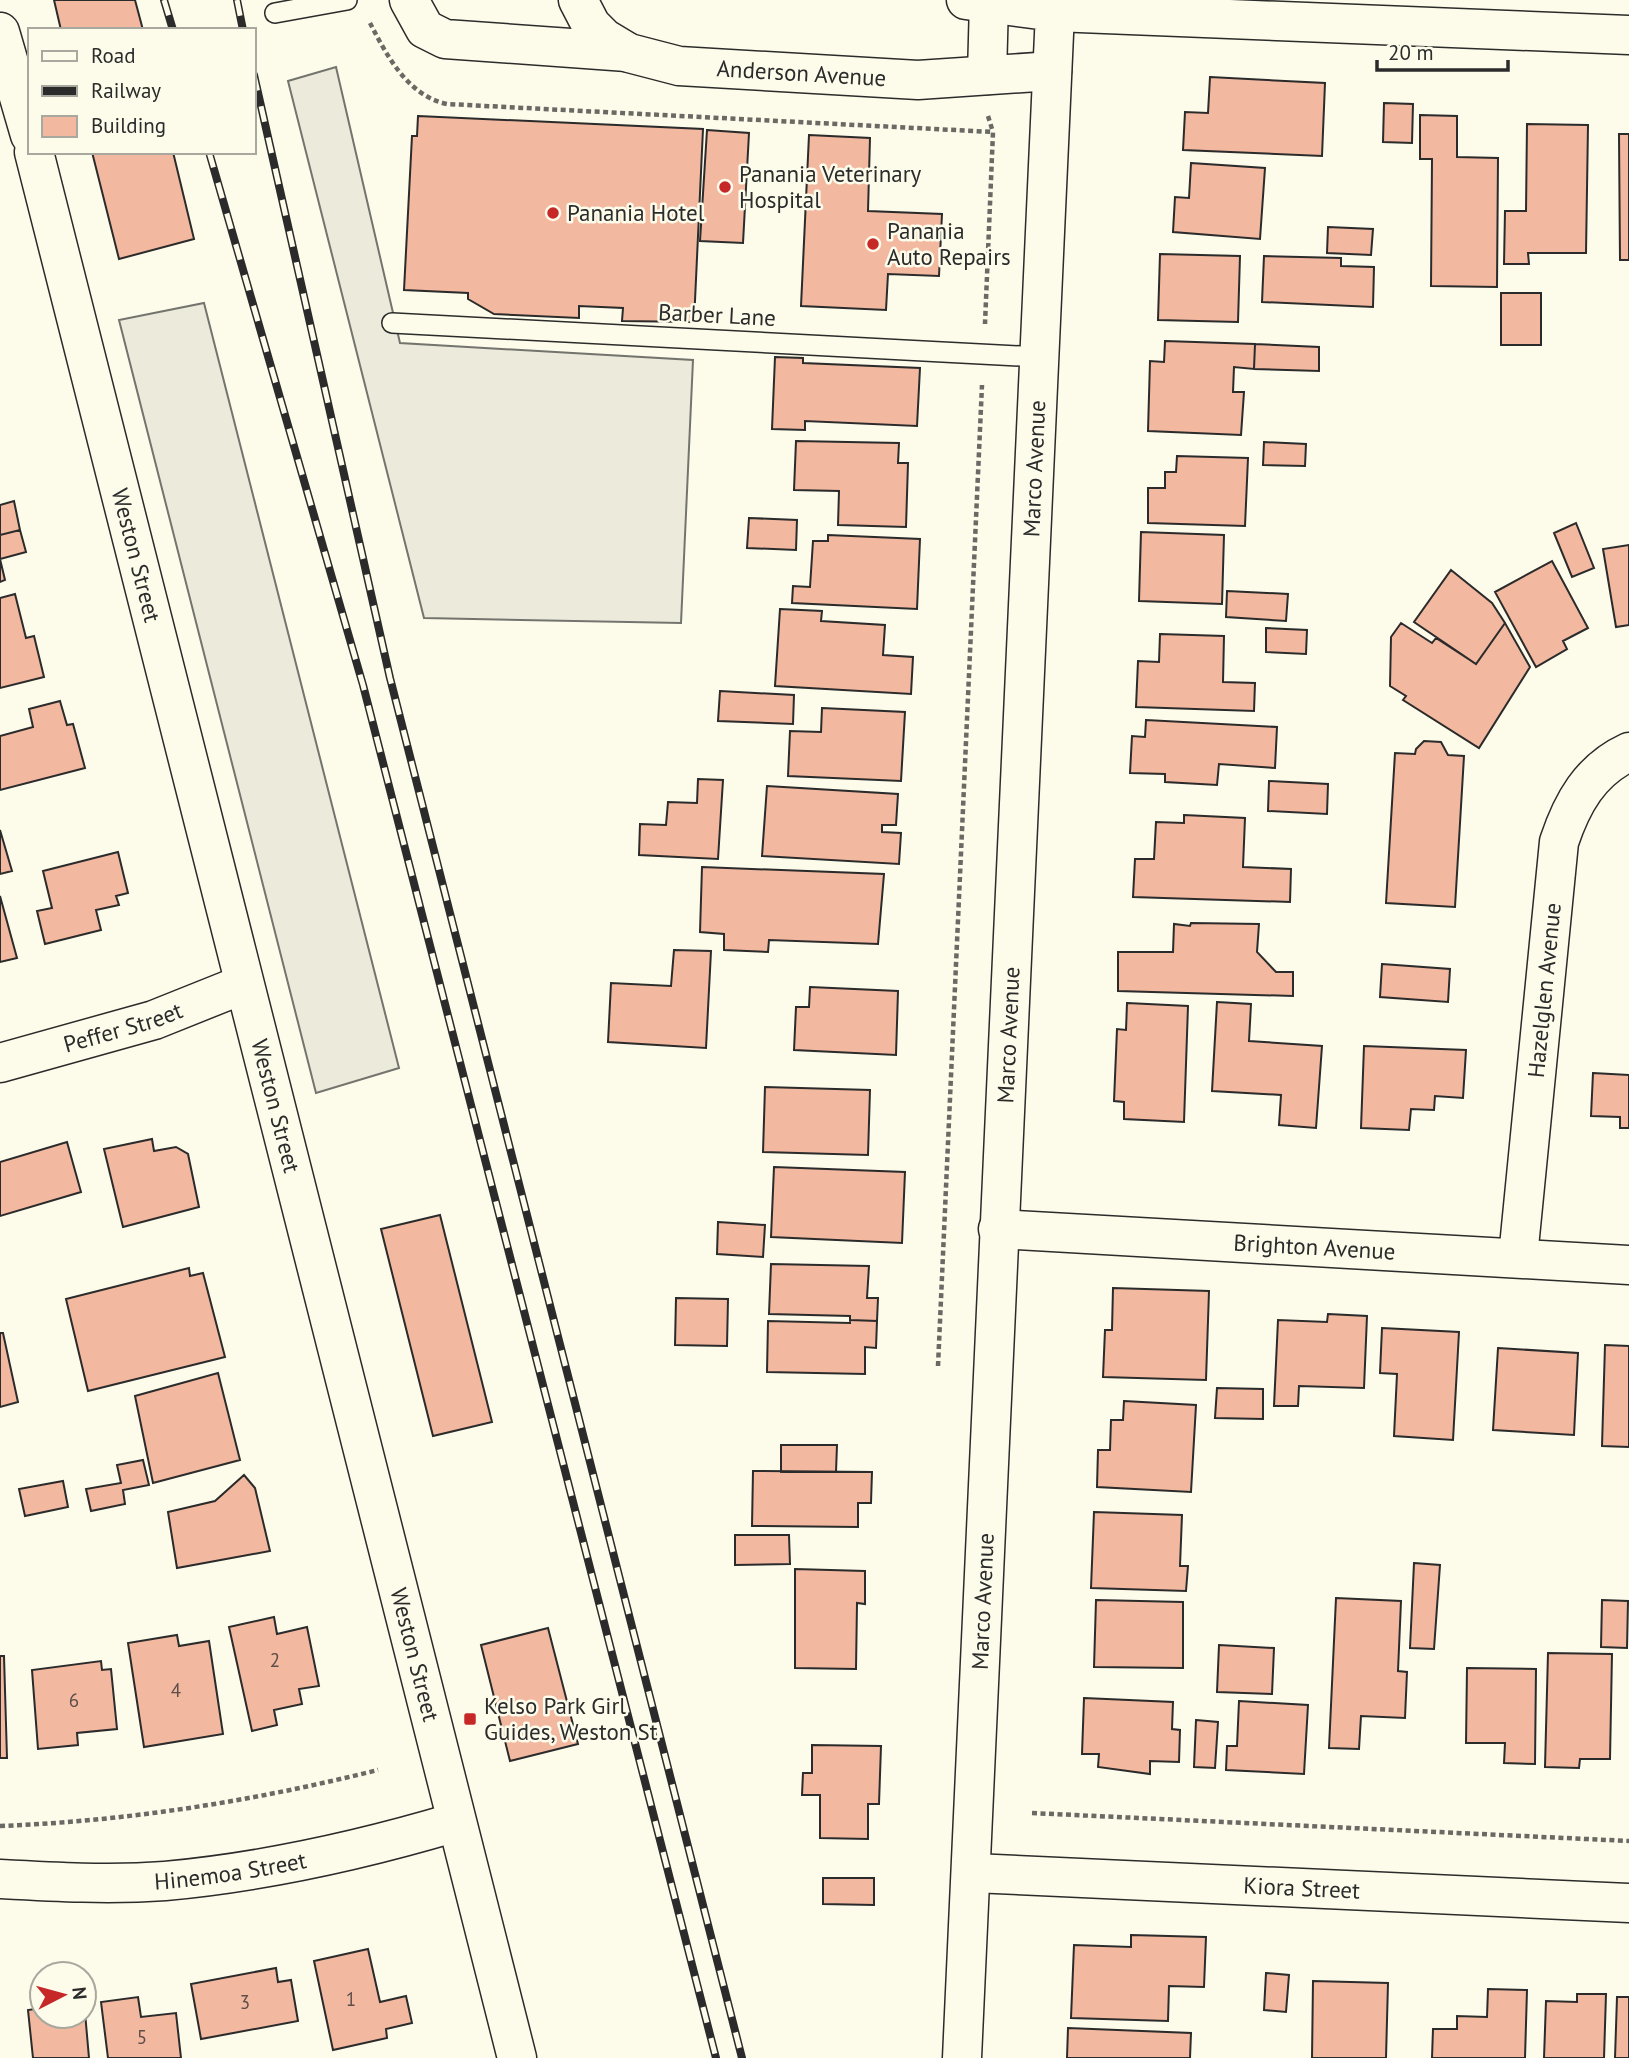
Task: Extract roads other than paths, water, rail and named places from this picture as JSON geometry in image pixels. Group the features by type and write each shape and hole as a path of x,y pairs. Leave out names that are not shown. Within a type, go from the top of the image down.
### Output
{"street":[{"path":"409,0 425,29 446,39 629,53"},
{"name":"Anderson Avenue","path":"578,0 591,25 604,38 629,53 679,66 918,80 1052,71"},
{"path":"987,75 977,1 1629,34"},
{"name":"Marco Avenue","path":"962,2058 973,1873 998,1229 1056,4"},
{"path":"0,32 28,128"},
{"name":"Weston Street","path":"35,154 517,2058"},
{"name":"Hazelglen Avenue","path":"1518,1257 1559,842 1572,806 1591,779 1614,758 1629,752"},
{"name":"Peffer Street","path":"0,1063 154,1020 244,984"},
{"name":"Brighton Avenue","path":"998,1229 1629,1265"},
{"name":"Hinemoa Street","path":"0,1879 109,1883 200,1877 376,1844 456,1822"},
{"name":"Kiora Street","path":"973,1873 1629,1903"}],"lane":[{"path":"275,13 347,0"},
{"name":"Barber Lane","path":"392,323 1039,357"}],"railway":[{"path":"164,0 172,28"},
{"path":"237,0 243,28"},
{"path":"256,84 390,678 742,2058"},
{"path":"210,154 363,685 716,2058"}],"place":[{"name":"Panania Veterinary Hospital","path":"725,187"},
{"name":"Panania Hotel","path":"553,213"},
{"name":"Panania Auto Repairs","path":"873,244"},
{"name":"Kelso Park Girl Guides, Weston St","path":"470,1719"}]}
